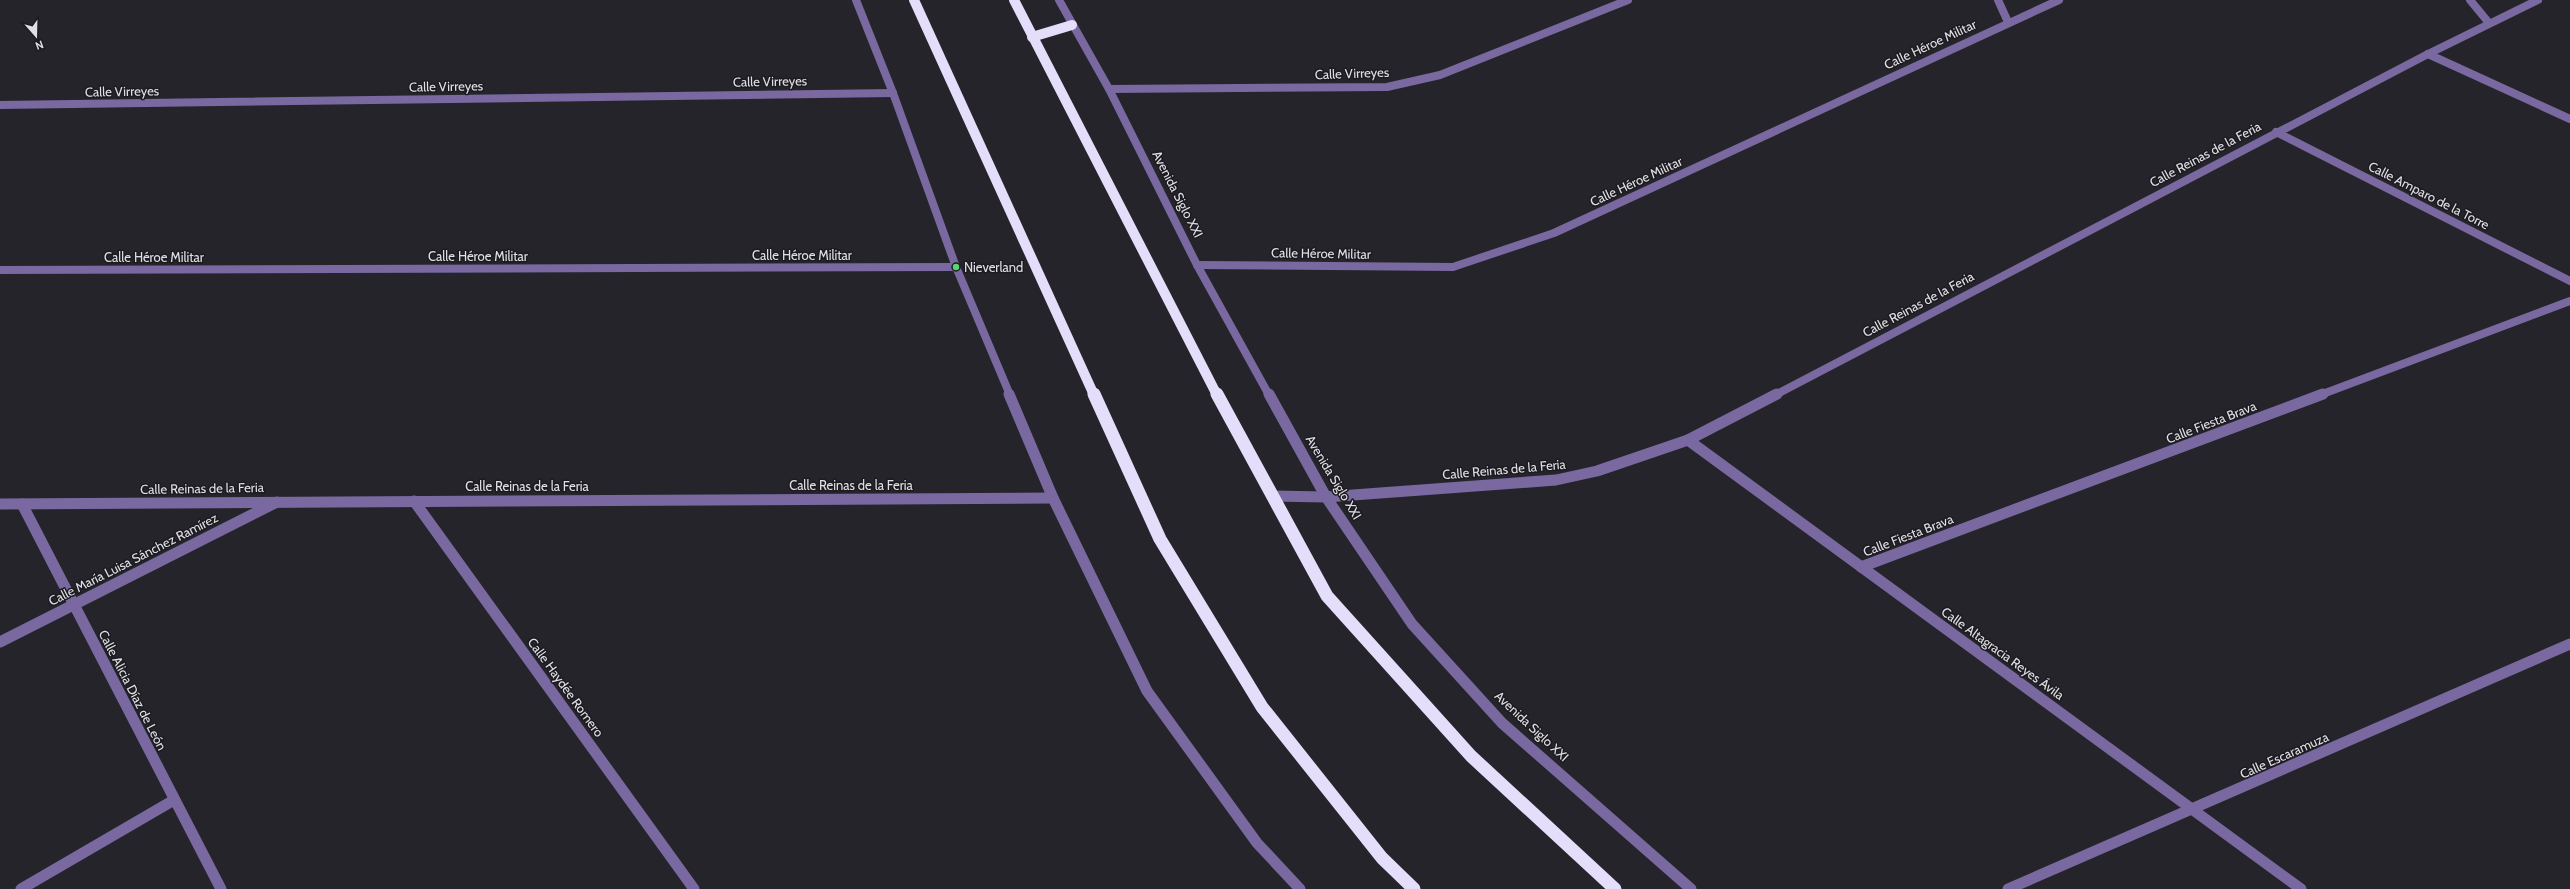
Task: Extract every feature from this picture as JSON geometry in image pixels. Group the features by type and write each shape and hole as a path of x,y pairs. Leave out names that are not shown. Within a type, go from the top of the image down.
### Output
{"highway":[{"path":"914,0 1160,539 1262,706 1382,858 1414,889"},
{"path":"1014,0 1272,496 1327,596 1471,756 1615,889"},
{"path":"1032,37 1072,25"}],"street":[{"path":"856,0 893,93 956,267 1053,498 1147,691 1256,843 1300,889"},
{"name":"Avenida Siglo XXI","path":"1059,0 1109,89 1197,265 1326,497 1412,624 1502,723 1691,889"},
{"name":"Calle Virreyes","path":"1109,89 1388,87 1440,76 1628,0"},
{"path":"1998,0 2008,22"},
{"name":"Calle Héroe Militar","path":"1197,265 1453,267 1554,233 2008,22 2059,0"},
{"path":"2470,0 2489,23"},
{"name":"Calle Reinas de la Feria","path":"1272,496 1326,497 1556,480 1597,471 1688,440 2276,132 2489,23 2538,0"},
{"path":"2428,54 2570,118"},
{"name":"Calle Virreyes","path":"0,105 893,93"},
{"name":"Calle Amparo de la Torre","path":"2276,132 2570,281"},
{"name":"Calle Héroe Militar","path":"0,270 956,267"},
{"name":"Calle Fiesta Brava","path":"1861,567 2570,301"},
{"name":"Calle Altagracia Reyes Ávila","path":"1688,440 2301,889"},
{"name":"Calle Reinas de la Feria","path":"0,504 278,501 1053,498"},
{"name":"Calle María Luisa Sánchez Ramírez","path":"0,642 278,501"},
{"name":"Calle Haydée Romero","path":"414,501 694,889"},
{"name":"Calle Alicia Díaz de León","path":"22,504 221,889"},
{"name":"Calle Escaramuza","path":"2008,889 2193,810 2570,644"},
{"path":"21,889 174,800"}],"place":[{"name":"Nieverland","path":"956,267"}]}
